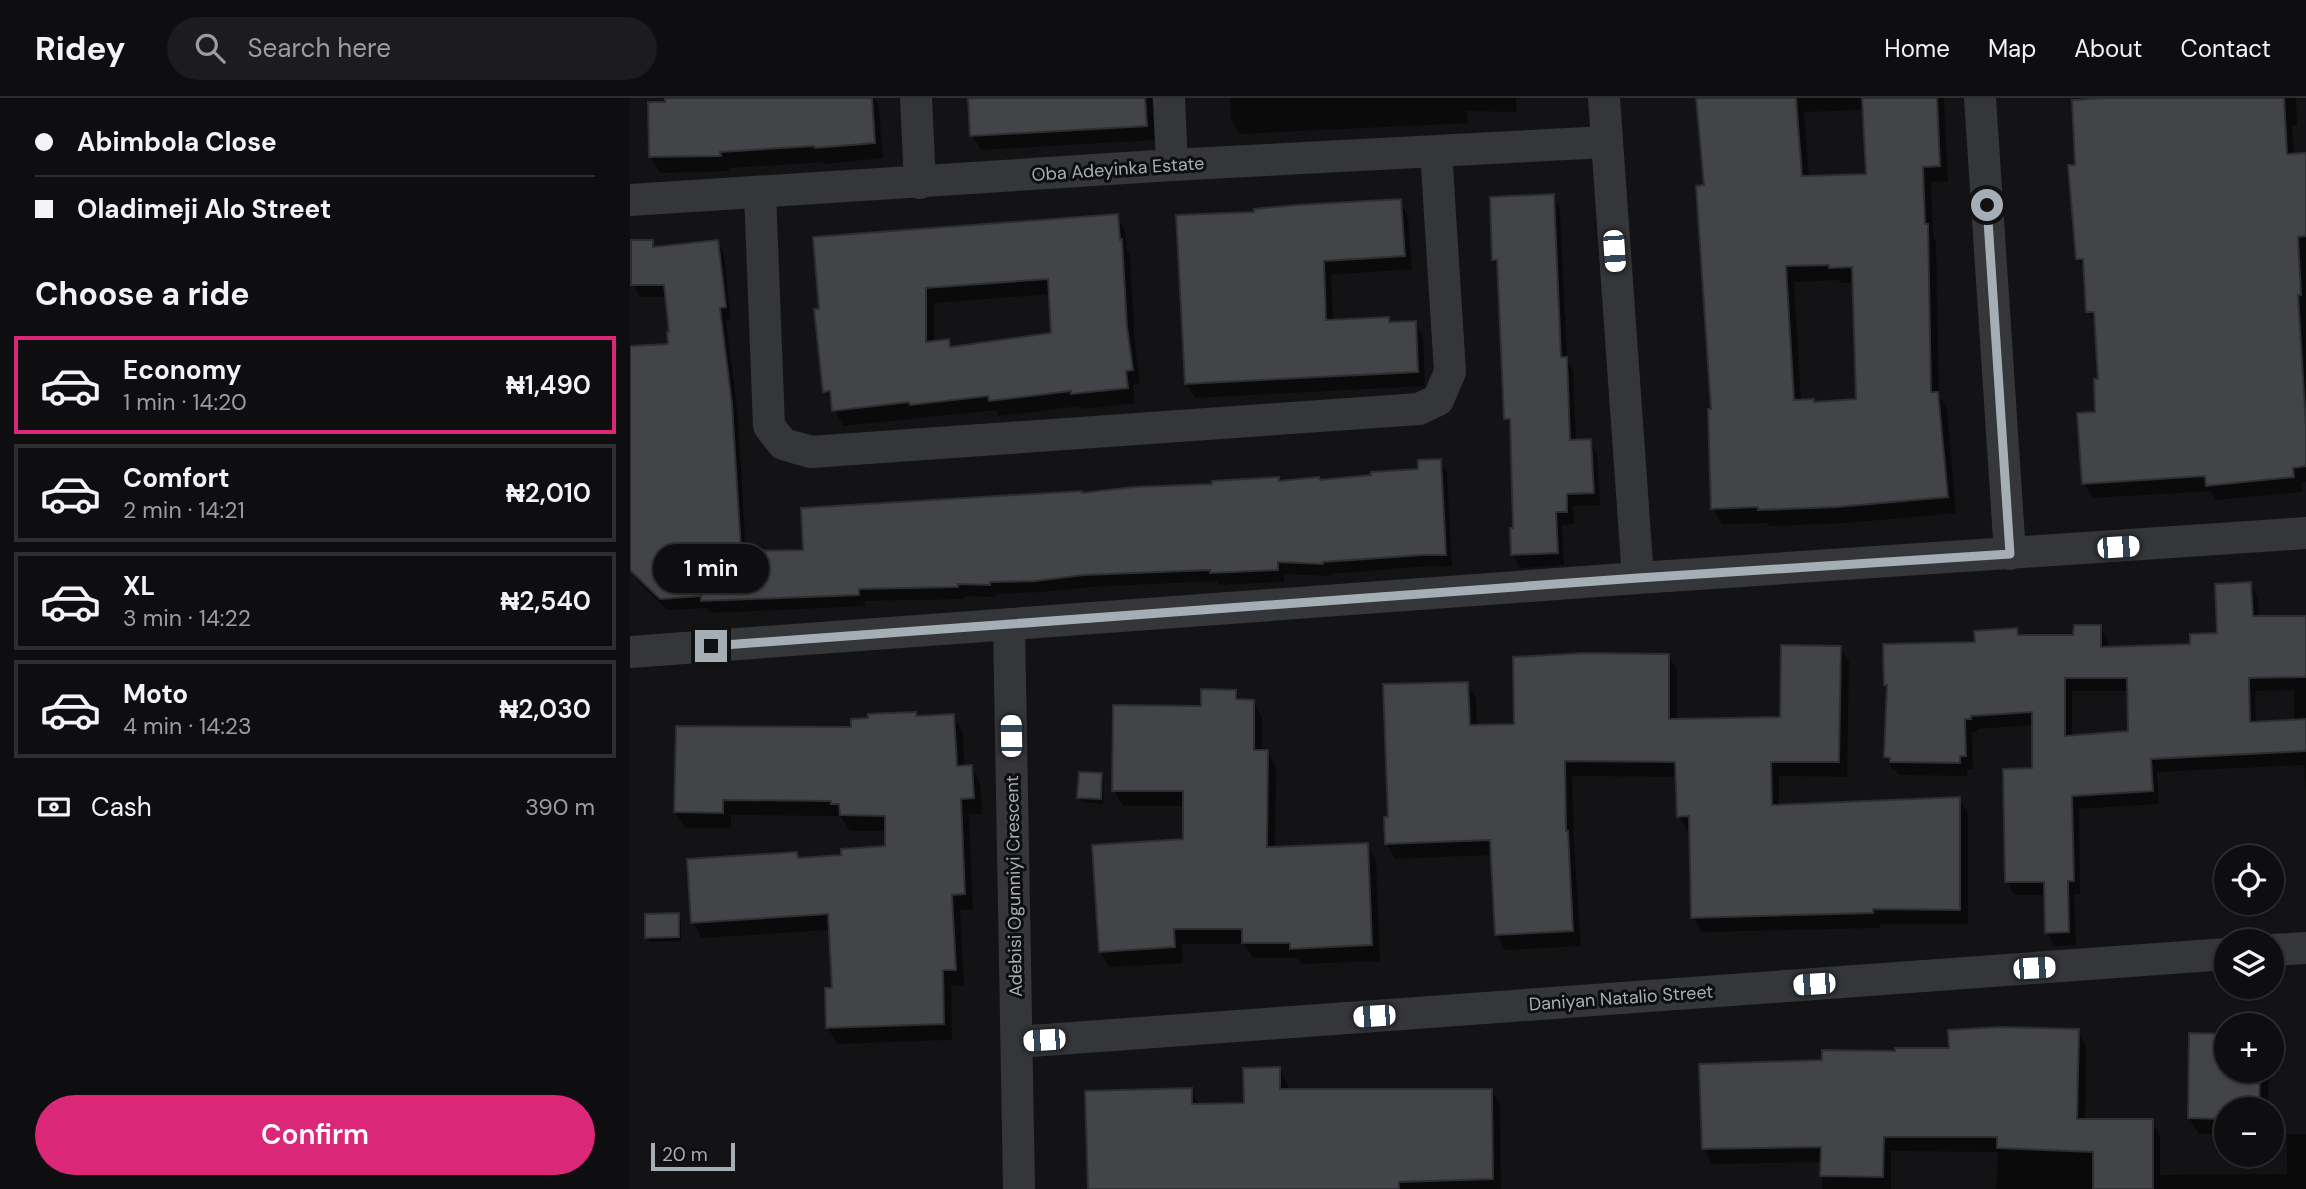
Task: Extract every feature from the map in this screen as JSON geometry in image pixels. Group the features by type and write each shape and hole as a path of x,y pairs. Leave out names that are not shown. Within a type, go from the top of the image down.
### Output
{"street":[{"path":"916,98 920,183"},
{"path":"1169,98 1172,165"},
{"path":"1604,98 1638,578"},
{"path":"1980,98 2010,554"},
{"name":"Oba Adeyinka Estate","path":"630,200 1172,165 1606,142"},
{"path":"760,192 769,426 783,444 811,452 1419,409 1438,400 1450,372 1436,151"},
{"path":"630,652 1638,578 2306,533"},
{"name":"Adebisi Ogunniyi Crescent","path":"1009,625 1019,1189"},
{"path":"2284,949 2306,948"},
{"name":"Daniyan Natalio Street","path":"1017,1042 2214,955"}],"building":[{"path":"665,98 872,98 875,143 720,152 721,156 649,157 648,102 665,102"},
{"path":"968,98 1145,98 1147,126 970,136"},
{"path":"1696,98 1796,98 1802,176 1866,174 1862,98 1937,98 1940,166 1923,167 1925,224 1928,224 1931,392 1938,392 1948,497 1837,507 1711,509 1708,409 1711,409 1696,186 1704,185","holes":["1829,265 1829,268 1852,267 1856,399 1814,402 1814,399 1794,400 1786,266"]},
{"path":"2284,98 2287,154 2306,153 2306,236 2298,237 2301,295 2298,295 2306,466 2293,468 2294,477 2206,486 2205,476 2082,484 2077,413 2095,412 2094,379 2098,379 2094,312 2086,312 2083,259 2076,259 2068,165 2075,165 2072,100"},
{"path":"1554,194 1561,357 1567,357 1570,440 1591,439 1594,493 1567,494 1567,512 1556,512 1558,553 1511,555 1510,528 1513,528 1510,419 1504,419 1497,260 1492,260 1490,197"},
{"path":"1401,199 1405,256 1324,261 1326,320 1389,317 1389,322 1416,321 1418,372 1185,384 1176,215 1254,212 1254,209 1296,205"},
{"path":"1118,214 1133,370 1126,371 1128,388 1071,394 1071,391 989,401 988,396 910,405 909,402 832,411 830,391 823,392 814,309 819,309 813,237","holes":["1048,279 1051,333 950,347 949,339 926,342 926,288"]},
{"path":"631,240 653,240 653,247 718,240 726,307 720,308 732,404 741,551 803,550 801,508 1082,493 1279,477 1279,481 1319,477 1320,480 1371,475 1371,472 1418,469 1418,460 1441,459 1446,555 1323,564 1278,562 1278,570 1084,575 1035,581 990,582 990,585 958,584 958,587 859,589 859,595 701,601 701,596 660,599 630,570 630,346 668,344 669,332 664,285 631,285"},
{"path":"2251,582 2253,616 2306,616 2306,677 2249,678 2250,722 2306,719 2306,751 2151,759 2153,791 2072,796 2074,881 2068,881 2069,932 2045,933 2044,882 2005,882 2003,769 2032,768 2032,712 1971,716 1971,719 1965,719 1966,756 1960,756 1960,763 1890,762 1890,758 1884,757 1887,685 1884,685 1883,644 1975,642 1974,631 2017,628 2018,635 2073,635 2074,625 2101,625 2101,647 2190,644 2190,634 2217,633 2215,584","holes":["2065,678 2127,678 2128,731 2065,736"]},
{"path":"1781,645 1841,646 1839,762 1771,762 1772,805 1960,797 1960,910 1873,909 1873,913 1691,918 1689,816 1677,817 1675,762 1565,761 1566,831 1573,931 1495,935 1490,840 1385,844 1384,817 1388,817 1383,684 1468,682 1470,725 1514,724 1513,657 1584,653 1669,654 1669,719 1780,717"},
{"path":"1201,689 1236,690 1236,699 1254,700 1254,750 1268,750 1267,847 1368,843 1372,945 1290,949 1290,943 1242,943 1242,929 1174,929 1175,947 1099,952 1092,845 1183,839 1183,791 1112,791 1113,705 1201,706"},
{"path":"916,712 916,716 954,714 957,766 972,765 974,798 961,799 965,894 952,895 956,970 943,970 944,1024 826,1028 825,988 832,988 828,914 691,923 687,859 797,852 798,858 841,855 841,849 885,846 885,816 840,815 839,804 831,804 831,801 723,800 723,813 674,812 676,726 851,727 851,719 868,718 868,714"},
{"path":"1079,772 1102,773 1101,799 1077,798"},
{"path":"679,913 679,937 645,938 645,914"},
{"path":"1999,1027 2079,1029 2077,1119 2153,1119 2153,1189 2093,1189 2093,1152 1997,1148 1997,1137 1884,1137 1883,1177 1820,1176 1821,1147 1702,1149 1699,1064 1822,1060 1822,1050 1895,1051 1895,1048 1949,1048 1948,1030"},
{"path":"2189,1033 2214,1034 2214,1083 2260,1083 2259,1097 2214,1097 2214,1119 2188,1118"},
{"path":"1280,1067 1280,1089 1492,1089 1493,1179 1399,1182 1399,1189 1088,1189 1085,1091 1192,1088 1192,1104 1244,1103 1243,1068"}],"route":[{"path":"711,646 1638,578 2010,554 1987,205"}]}
